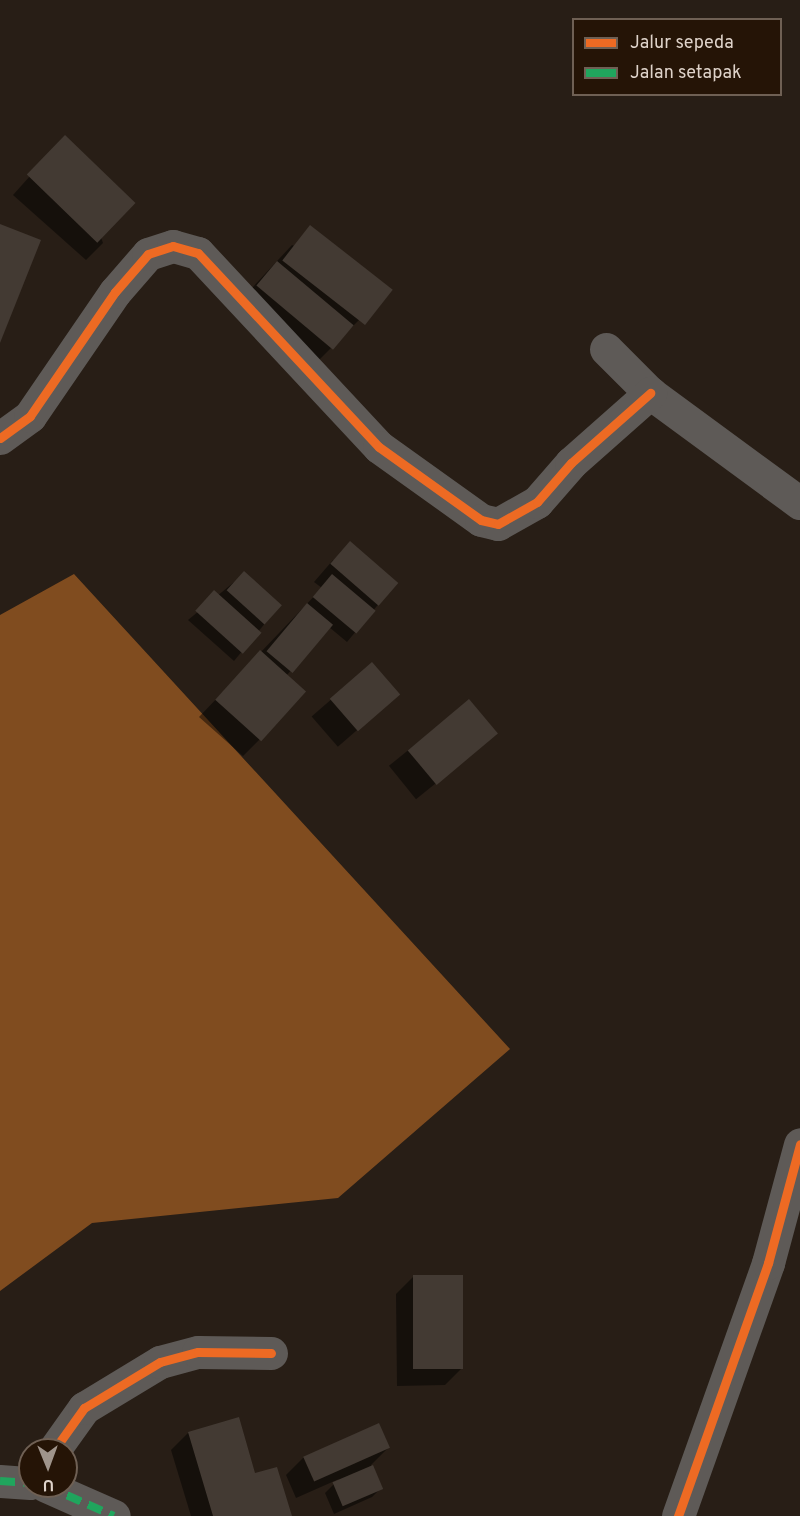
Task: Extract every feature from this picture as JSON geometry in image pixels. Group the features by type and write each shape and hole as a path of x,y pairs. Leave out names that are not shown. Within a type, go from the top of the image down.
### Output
{"street":[{"path":"0,438 30,416 115,292 148,254 173,246 198,253 379,447 481,519 498,524 537,502 571,464 651,393"},
{"path":"606,349 651,393 800,503"},
{"path":"678,1516 768,1263 800,1144"},
{"path":"63,1438 84,1408 160,1362 198,1352 271,1353"},
{"path":"0,1481 18,1482"},
{"path":"73,1498 114,1516"}],"shaded area":[{"path":"74,574 510,1049 338,1198 92,1223 0,1291 0,615"}],"building":[{"path":"65,135 135,203 97,243 27,175"},
{"path":"0,224 41,240 0,343"},
{"path":"310,225 393,290 365,325 282,260"},
{"path":"277,261 354,325 333,350 256,286"},
{"path":"350,541 398,583 379,606 330,564"},
{"path":"244,571 282,605 265,624 227,590"},
{"path":"332,574 376,611 356,634 313,597"},
{"path":"214,590 262,633 243,654 195,611"},
{"path":"307,603 333,625 293,673 267,651"},
{"path":"260,650 306,691 261,741 215,700"},
{"path":"372,662 400,694 358,731 330,699"},
{"path":"469,699 498,733 437,785 408,750"},
{"path":"413,1275 463,1275 463,1369 413,1369"},
{"path":"239,1417 255,1473 277,1467 292,1516 213,1516 188,1432"},
{"path":"379,1423 390,1448 314,1481 303,1457"},
{"path":"373,1465 383,1489 343,1506 332,1482"}],"marked path":[{"path":"0,1481 18,1482"},
{"path":"73,1498 114,1516"}],"cycle path":[{"path":"0,438 30,416 115,292 148,254 173,246 198,253 379,447 481,520 498,524 537,502 571,463 650,393"},
{"path":"678,1516 768,1263 800,1144"},
{"path":"63,1438 84,1408 160,1362 198,1352 271,1353"}]}
